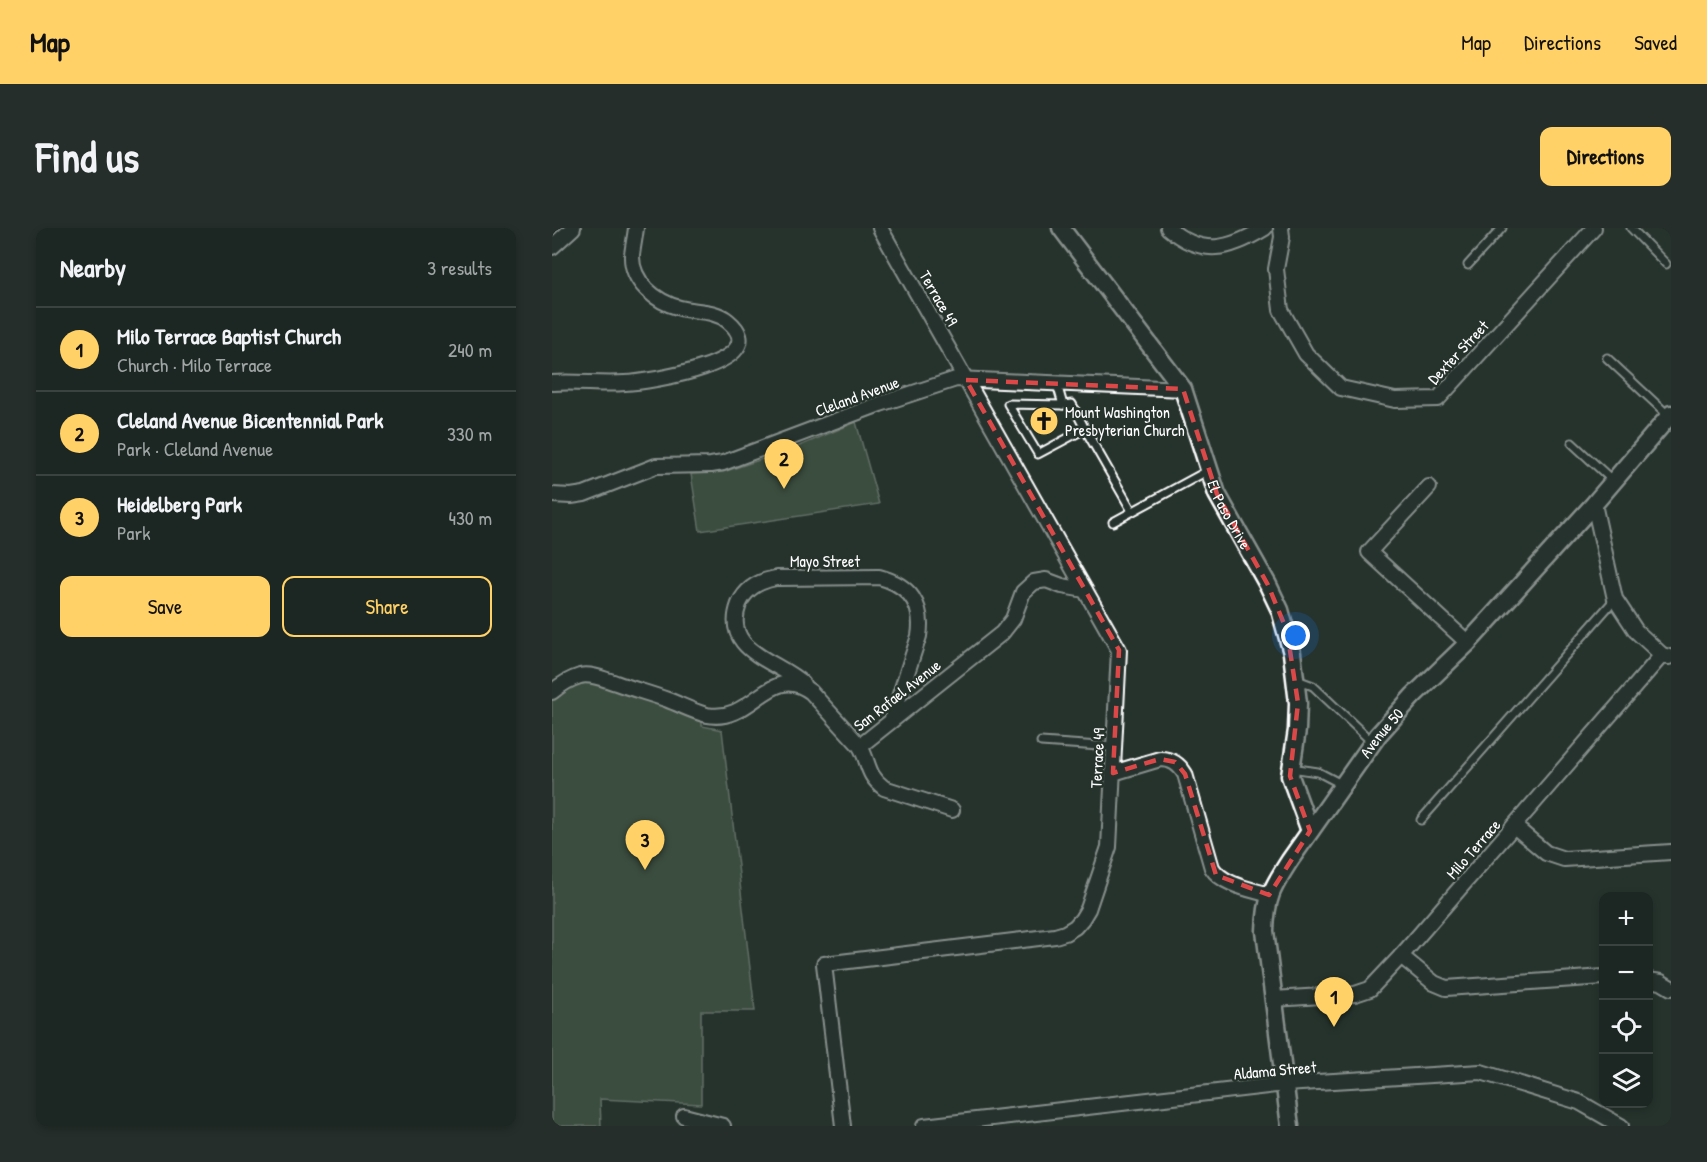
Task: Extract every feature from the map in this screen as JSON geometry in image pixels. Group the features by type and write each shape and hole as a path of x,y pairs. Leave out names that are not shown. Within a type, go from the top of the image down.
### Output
{"street":[{"path":"552,247 573,228"},
{"path":"552,383 648,381 704,367 734,352 738,347 739,337 735,328 728,321 705,311 680,308 665,302 643,286 633,267 632,256 636,228"},
{"name":"Terrace 49","path":"843,1126 824,964 1056,936 1075,927 1088,909 1109,847 1119,650 880,228"},
{"name":"El Paso Drive","path":"1061,228 1183,390 1217,494 1280,610 1292,653 1298,703 1297,730 1290,776 1310,831"},
{"path":"1168,228 1181,239 1204,248 1225,246 1248,238 1265,228"},
{"name":"Dexter Street","path":"1281,228 1282,237 1276,269 1281,310 1306,354 1341,388 1395,400 1438,399 1594,228"},
{"name":"Cleland Avenue","path":"552,495 584,494 656,466 723,463 880,404 956,379 1183,390"},
{"name":"Avenue 50","path":"1290,1126 1265,931 1269,896 1290,860 1373,743 1413,696 1468,643 1594,504 1670,415"},
{"path":"1429,487 1369,552 1468,643"},
{"path":"1594,504 1615,599 1635,631 1667,656"},
{"name":"Mayo Street","path":"811,692 784,670 754,654 741,640 737,630 737,611 746,593 754,585 776,578 879,578 890,580 902,586 909,593 920,614 921,625 892,719"},
{"name":"San Rafael Avenue","path":"552,692 581,675 600,678 715,716 735,713 775,686 793,683 811,692 860,746 1002,633 1012,619 1023,592 1034,582 1046,580 1062,586 1085,590"},
{"name":"Milo Terrace","path":"1273,999 1355,994 1370,989 1667,656"},
{"path":"860,746 871,774 884,788 952,810"},
{"path":"1113,773 1160,759 1175,762 1185,774 1216,875 1269,896"},
{"path":"1514,826 1546,853 1564,859 1671,852"},
{"path":"1401,956 1434,983 1446,988 1599,977"},
{"path":"1653,981 1661,982 1671,988"},
{"name":"Aldama Street","path":"924,1126 1285,1084 1481,1072 1579,1102 1621,1126"},
{"path":"684,1116 723,1126"}],"lane":[{"path":"1468,266 1502,228"},
{"path":"1631,228 1666,264"},
{"path":"1607,358 1670,415"},
{"path":"1057,384 1063,405"},
{"path":"1086,429 1038,454 1008,404 1072,404 1132,511"},
{"path":"1572,443 1613,481"},
{"path":"1113,522 1209,470"},
{"path":"1422,820 1615,599"},
{"path":"1296,680 1313,686 1373,743"},
{"path":"1041,742 1114,747"},
{"path":"1292,768 1318,772 1343,785"}],"highlighted area":[{"path":"966,380 1183,389 1217,494 1268,585 1287,631 1298,703 1290,776 1310,831 1269,895 1216,875 1185,774 1175,762 1160,759 1113,773 1119,650"}],"green space":[{"path":"856,422 879,504 700,531 691,474 723,472 790,450"},
{"path":"581,681 601,682 702,719 702,726 722,730 755,1011 701,1011 701,1104 600,1099 601,1126 552,1126 552,700 564,688"}],"place":[{"name":"Mount Washington Presbyterian Church","path":"1044,421"},
{"name":"Cleland Avenue Bicentennial Park","path":"784,489"},
{"name":"Heidelberg Park","path":"645,870"},
{"name":"Milo Terrace Baptist Church","path":"1334,1027"}]}
